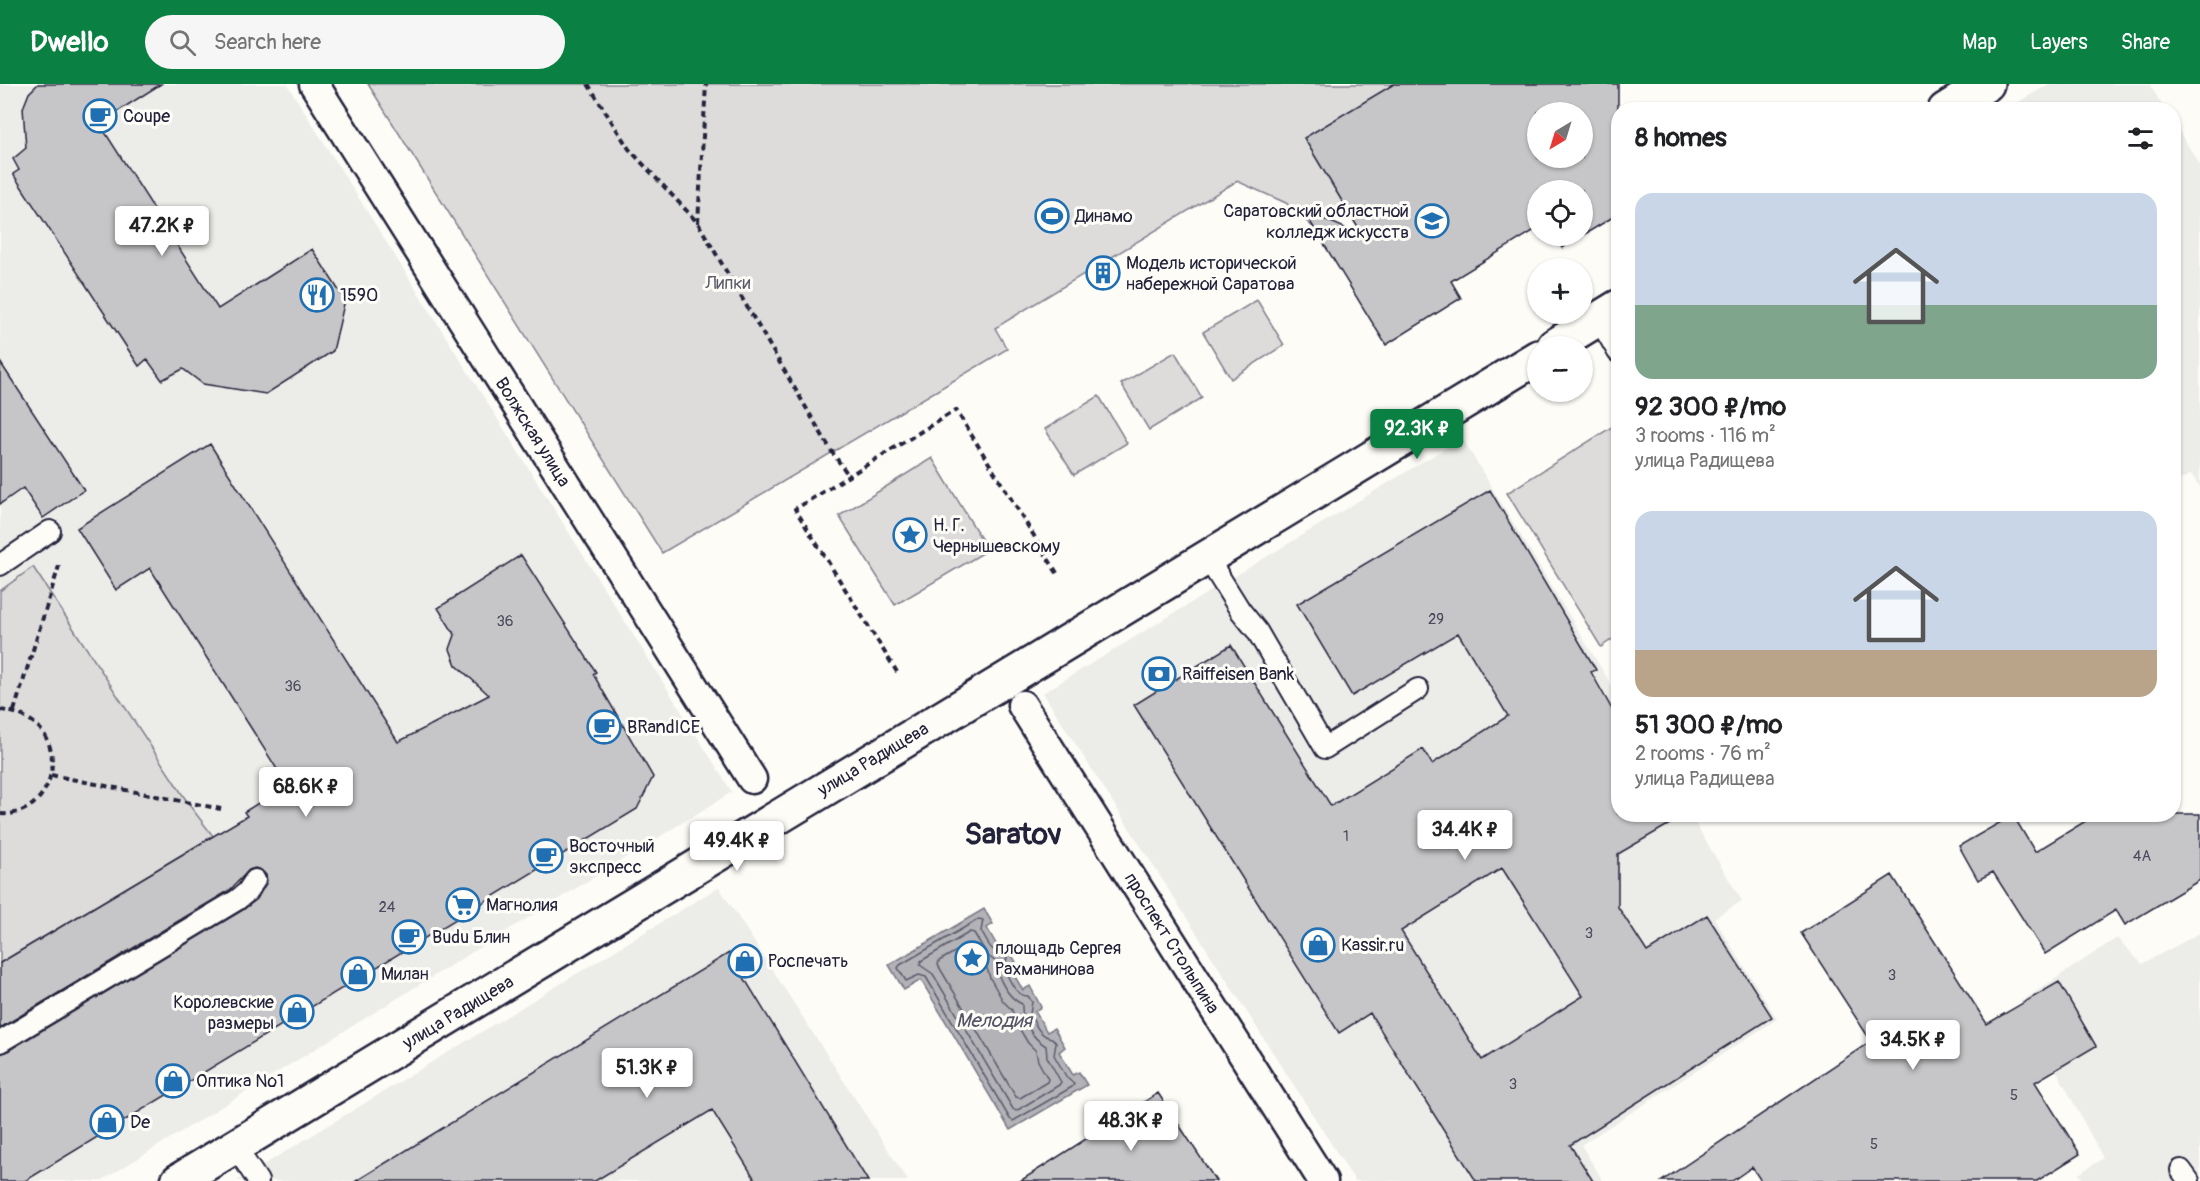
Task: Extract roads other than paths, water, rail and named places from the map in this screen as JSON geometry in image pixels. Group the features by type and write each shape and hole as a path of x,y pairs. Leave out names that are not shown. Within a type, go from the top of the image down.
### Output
{"street":[{"name":"Волжская улица","path":"314,84 752,779"},
{"path":"1957,102 1987,84"},
{"path":"1571,336 1609,313"},
{"name":"улица Радищева","path":"178,1181 1527,364"},
{"name":"проспект Столыпина","path":"1022,705 1323,1181"}],"lane":[{"path":"0,565 50,531"},
{"path":"1208,557 1240,610 1257,631 1325,747 1418,688"},
{"path":"0,1042 237,900 247,892 255,880"},
{"path":"235,1146 258,1181"}],"water":[{"name":"Мелодия","path":"984,909 993,924 987,928 999,949 1006,945 1016,962 1009,967 1023,990 1030,986 1041,1007 1035,1011 1047,1032 1054,1028 1065,1047 1059,1052 1073,1075 1079,1072 1087,1085 1010,1130 921,980 904,990 889,965"}],"place":[{"name":"Coupe","path":"100,116"},
{"name":"Динамо","path":"1052,216"},
{"name":"Саратовский областной колледж искусств","path":"1432,221"},
{"name":"Модель исторической набережной Саратова","path":"1103,273"},
{"name":"1590","path":"317,295"},
{"name":"Н. Г. Чернышевскому","path":"910,535"},
{"name":"Raiffeisen Bank","path":"1159,674"},
{"name":"BRandICE","path":"604,727"},
{"name":"Восточный экспресс","path":"546,856"},
{"name":"Магнолия","path":"463,905"},
{"name":"Budu Блин","path":"409,937"},
{"name":"Kassir.ru","path":"1318,945"},
{"name":"площадь Сергея Рахманинова","path":"972,958"},
{"name":"Роспечать","path":"745,961"},
{"name":"Милан","path":"358,974"},
{"name":"Королевские размеры","path":"297,1012"},
{"name":"Оптика №1","path":"173,1081"},
{"name":"De","path":"107,1122"}],"district":[{"name":"Saratov","path":"1013,834"}],"park label":[{"name":"Липки","path":"728,283"}]}
